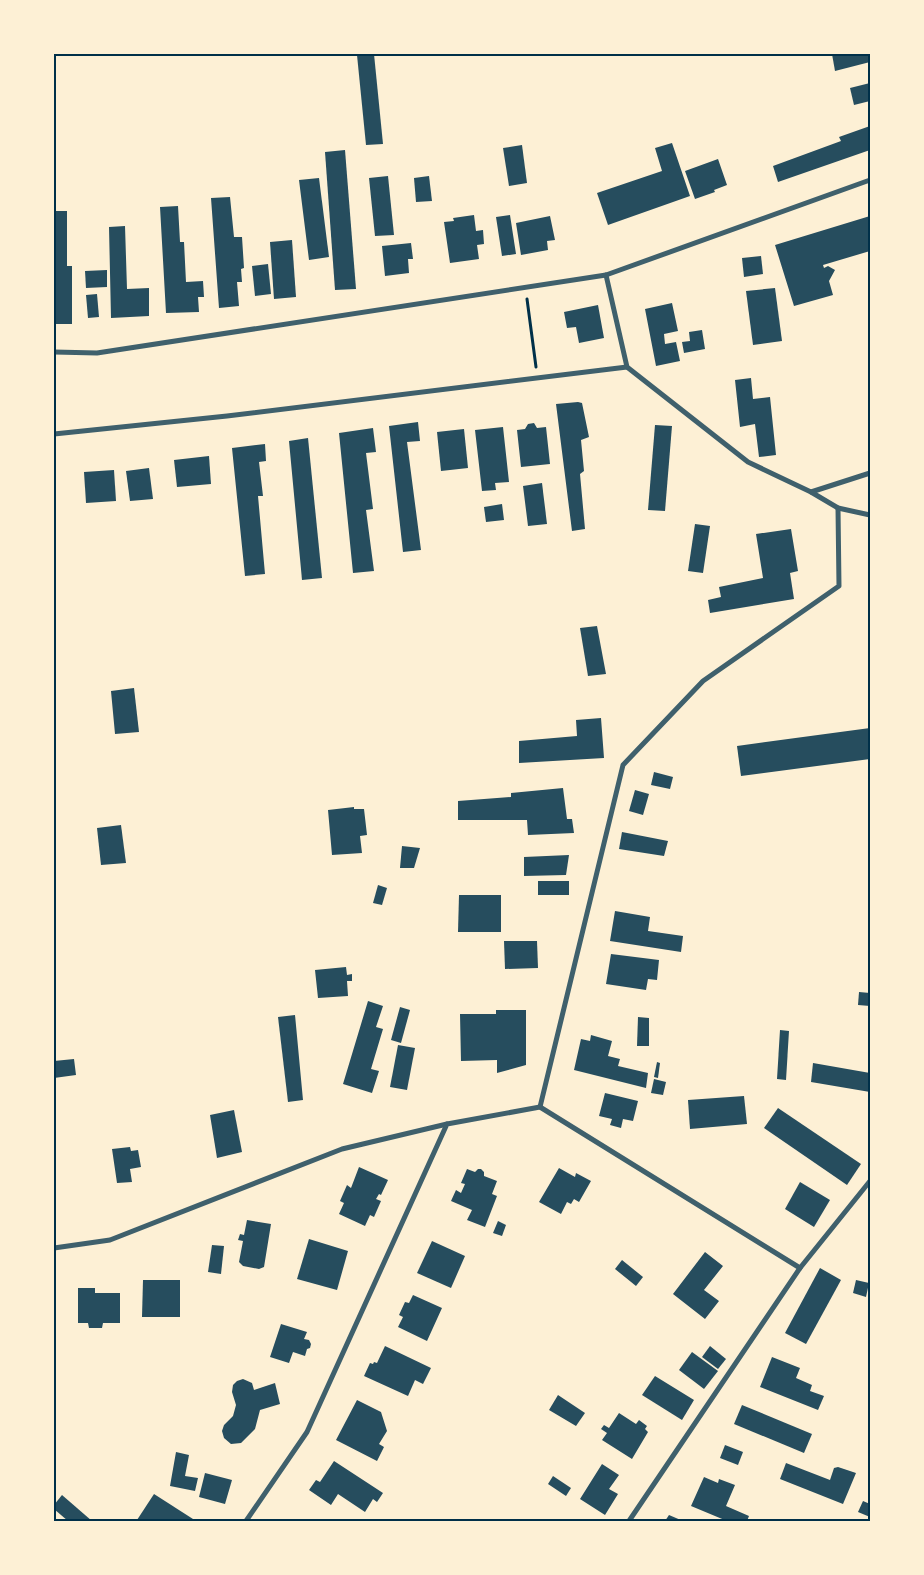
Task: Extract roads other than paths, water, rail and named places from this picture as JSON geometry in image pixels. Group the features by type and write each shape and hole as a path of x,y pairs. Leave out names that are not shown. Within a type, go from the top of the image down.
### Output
{"street":[{"path":"54,352 97,353 606,275 870,180"},
{"path":"606,275 627,367 748,462 811,492 838,508 870,515"},
{"path":"54,434 227,416 627,367"},
{"path":"811,492 870,473"},
{"path":"540,1106 623,765 703,681 839,586 838,508"},
{"path":"54,1248 110,1240 342,1149 447,1124 540,1106 800,1268"},
{"path":"246,1521 307,1432 447,1124"},
{"path":"629,1521 800,1268 870,1181"}]}
